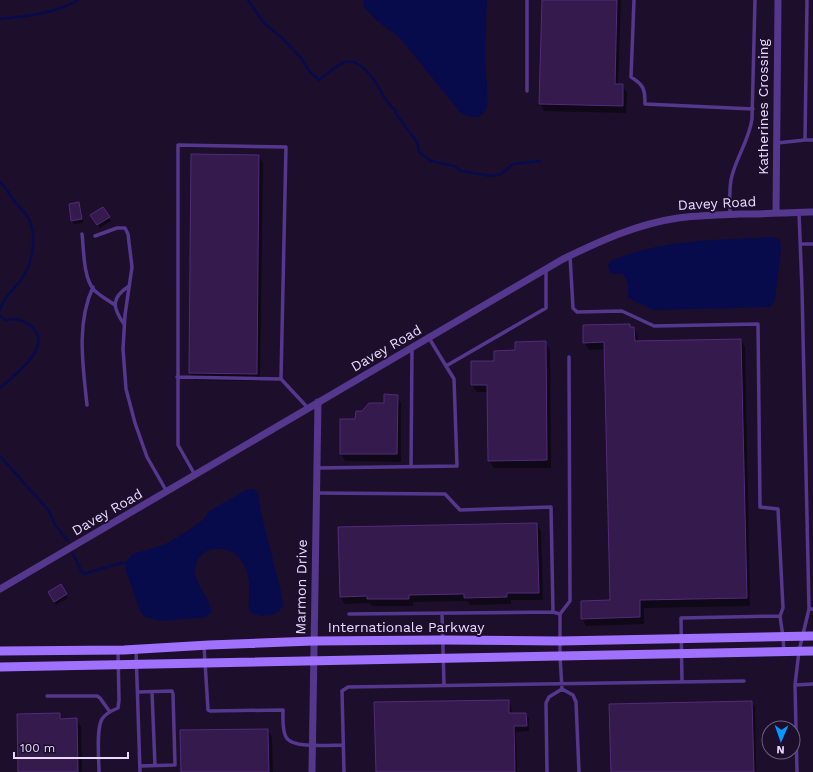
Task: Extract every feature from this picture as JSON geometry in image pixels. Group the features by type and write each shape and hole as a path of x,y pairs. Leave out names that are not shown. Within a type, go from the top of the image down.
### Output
{"street":[{"name":"Katherines Crossing","path":"776,213 778,0"},
{"name":"Davey Road","path":"0,590 318,402 570,256 612,235 645,225 677,218 701,215 813,212"},
{"name":"Marmon Drive","path":"312,772 318,402"},
{"name":"Internationale Parkway","path":"0,651 118,650 313,641 560,641 813,636"},
{"path":"0,667 813,651"}],"lane":[{"path":"526,90 527,0"},
{"path":"634,0 631,77 641,83 645,92 645,104 753,109"},
{"path":"730,214 729,196 731,179 749,133 753,109 755,0"},
{"path":"805,140 807,0"},
{"path":"776,143 813,140"},
{"path":"194,475 178,445 178,145 286,147 281,379 308,408"},
{"path":"796,772 795,685 799,651 811,609 799,213"},
{"path":"95,236 117,228 125,228 128,234 132,267 124,325 124,375 133,416 147,457 167,492"},
{"path":"82,234 87,274 93,287 115,305"},
{"path":"800,244 813,244"},
{"path":"570,256 573,308 577,312 622,311 654,326 758,324 760,507 778,509 783,608 780,616 784,636 784,652"},
{"path":"446,366 546,308 546,270"},
{"path":"124,325 116,313 115,305 116,298 120,292 129,286"},
{"path":"87,405 82,347 84,320 88,298 93,287"},
{"path":"317,468 457,466 454,379 429,338"},
{"path":"411,467 412,348"},
{"path":"562,689 560,614 570,601 569,357"},
{"path":"177,377 281,379"},
{"path":"316,493 445,494 460,510 551,507 553,612"},
{"path":"349,614 553,612 560,614"},
{"path":"442,613 444,686"},
{"path":"682,682 682,618 780,616"},
{"path":"204,645 208,710 283,710 284,731 286,738 294,744 343,745"},
{"path":"136,649 140,772"},
{"path":"99,772 98,740 100,724 102,718 118,708 118,650"},
{"path":"344,772 342,691 348,687 744,681"},
{"path":"795,685 813,684"},
{"path":"547,772 546,703 549,697 562,689"},
{"path":"562,689 573,695 576,702 579,772"},
{"path":"138,692 172,691 175,765 140,766"},
{"path":"152,692 154,766"},
{"path":"47,696 97,696 110,712"}],"shaded area":[{"path":"363,0 487,0 485,54 488,101 484,113 478,117 471,117 460,112 399,37 376,20 364,7"},
{"path":"772,237 780,240 781,249 775,300 770,307 653,310 628,298 628,283 623,274 610,273 608,265 611,261 650,248 711,240"},
{"path":"248,489 254,489 258,494 262,517 281,592 283,605 279,611 272,615 262,616 253,614 249,610 249,582 243,562 234,553 228,550 213,549 200,556 196,564 195,571 196,578 208,601 211,613 206,617 161,621 145,617 140,611 125,568 128,559 133,554 164,545 204,519 208,512"}],"building":[{"path":"542,0 617,0 615,84 623,84 623,106 539,104"},
{"path":"191,154 259,155 257,374 189,373"},
{"path":"79,202 82,219 71,221 69,204"},
{"path":"103,207 110,217 97,225 90,215"},
{"path":"630,324 630,327 634,327 635,341 741,339 747,598 640,600 640,617 581,619 581,601 610,600 604,342 583,343 583,325"},
{"path":"546,341 547,460 488,461 487,385 471,385 471,361 494,361 494,351 515,350 515,342"},
{"path":"384,394 398,395 397,454 340,454 340,419 355,419 356,411 362,411 369,403 384,403"},
{"path":"537,523 539,593 507,593 507,597 464,598 464,594 409,595 409,599 367,599 367,596 340,597 338,527"},
{"path":"61,584 67,594 54,602 48,592"},
{"path":"509,700 509,713 526,713 527,726 514,726 515,772 376,772 374,702"},
{"path":"752,701 754,772 611,772 609,704"},
{"path":"60,713 60,719 77,718 78,772 18,772 17,714"},
{"path":"268,729 269,772 181,772 180,730"}],"waterway":[{"path":"0,19 50,11 69,5 78,0"},
{"path":"248,0 264,23 283,39 301,58 309,71 319,80 335,67 345,62 357,64 369,73 385,99 396,111 396,114 417,142 419,152 431,161 454,166 461,171 491,176 501,174 513,164 540,161"},
{"path":"0,182 29,218 33,236 31,260 25,274 6,298 0,310"},
{"path":"0,316 5,320 12,319 26,323 32,327 38,335 38,343 30,360 0,388"},
{"path":"0,456 49,511 55,525 68,541"},
{"path":"73,554 83,574 121,563 126,563"}]}
